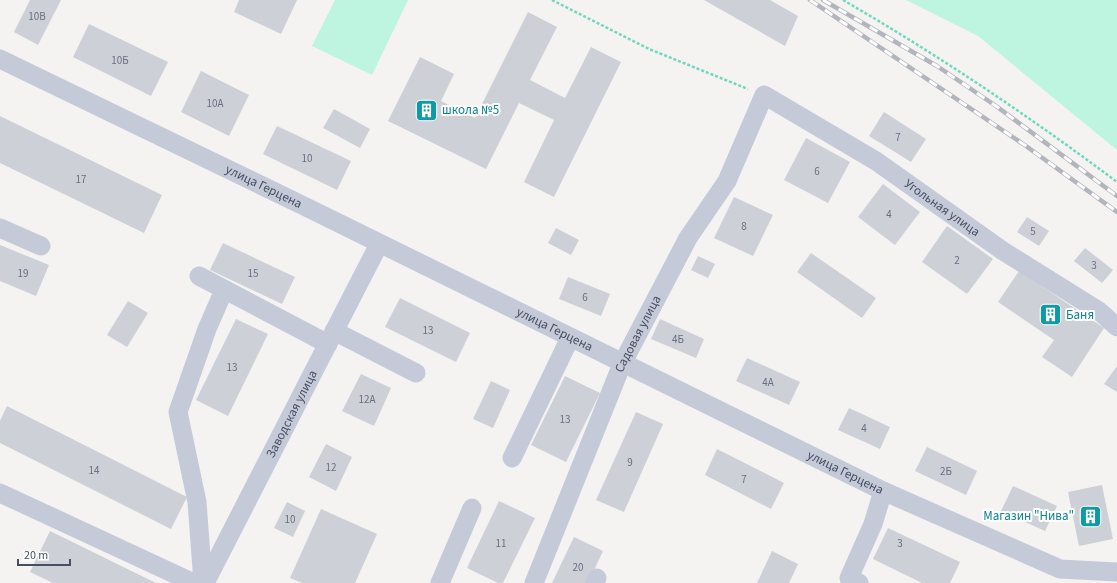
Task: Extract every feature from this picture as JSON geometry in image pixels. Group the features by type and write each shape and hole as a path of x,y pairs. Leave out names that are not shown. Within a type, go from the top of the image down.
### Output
{"street":[{"name":"улица Герцена","path":"0,59 231,170 622,364 883,491 1060,569 1117,572"},
{"name":"Угольная улица","path":"764,95 876,161 1003,251 1099,311 1117,327"},
{"name":"Садовая улица","path":"534,583 622,364 688,238 727,181 764,95"},
{"path":"0,228 42,246"},
{"name":"Заводская улица","path":"204,583 379,244"},
{"path":"199,276 224,290 416,372"},
{"path":"204,583 197,502 178,412 207,329 224,290"},
{"path":"512,458 570,338"},
{"path":"852,581 873,524 883,491"},
{"path":"0,493 194,583"},
{"path":"440,583 472,508"}],"path":[{"path":"552,0 649,49 764,95"},
{"path":"843,0 904,35 977,82 1117,182"}],"green space":[{"path":"335,0 408,0 372,75 312,46"},
{"path":"906,0 1117,0 1117,150 978,36"}],"building":[{"path":"30,0 61,0 38,45 14,32"},
{"path":"239,0 297,0 281,34 234,12"},
{"path":"704,0 770,0 798,16 785,46"},
{"name":"школа №5","path":"528,12 557,27 530,80 565,98 591,47 621,62 554,197 524,182 554,120 519,103 486,169 388,121 420,57 454,74 441,101 475,118"},
{"path":"89,24 168,62 151,96 73,57"},
{"path":"201,71 249,95 229,136 181,112"},
{"path":"334,109 370,129 360,148 323,128"},
{"path":"884,112 926,139 911,162 869,136"},
{"path":"0,116 162,195 144,233 0,163"},
{"path":"277,126 351,161 337,190 263,154"},
{"path":"806,138 850,162 828,203 784,180"},
{"path":"883,184 920,212 895,245 858,217"},
{"path":"734,197 773,215 753,256 714,238"},
{"path":"1027,217 1049,231 1039,246 1017,232"},
{"path":"947,226 993,259 967,294 922,262"},
{"path":"556,228 579,240 571,255 548,243"},
{"path":"223,243 295,277 282,304 210,270"},
{"path":"0,245 49,265 36,296 0,281"},
{"path":"1085,248 1113,270 1102,283 1074,261"},
{"path":"811,253 876,298 862,318 797,272"},
{"path":"698,256 715,264 708,278 691,270"},
{"name":"Баня","path":"1019,271 1104,328 1072,377 1042,357 1054,340 998,302"},
{"path":"568,277 610,294 601,316 559,299"},
{"path":"400,298 470,333 456,362 385,327"},
{"path":"128,301 148,313 127,347 107,335"},
{"path":"236,319 268,334 228,416 196,400"},
{"path":"660,319 704,339 696,358 651,339"},
{"path":"747,358 800,382 789,405 736,381"},
{"path":"1117,366 1117,392 1104,384"},
{"path":"361,374 391,388 374,426 342,411"},
{"path":"565,376 600,393 566,462 531,445"},
{"path":"491,381 510,390 493,428 473,419"},
{"path":"7,406 187,497 171,529 0,443 0,421"},
{"path":"849,408 890,427 880,449 838,430"},
{"path":"636,412 663,424 624,512 596,500"},
{"path":"326,444 352,457 336,491 309,477"},
{"path":"927,447 977,471 966,495 915,471"},
{"path":"717,449 784,483 771,509 705,475"},
{"name":"Магазин \"Нива\"","path":"1102,485 1113,539 1079,546 1068,492"},
{"path":"1013,486 1057,506 1045,531 1001,511"},
{"path":"499,501 535,518 503,583 498,583 467,568"},
{"path":"287,502 305,511 293,537 274,528"},
{"path":"321,509 377,534 355,583 302,583 290,578"},
{"path":"888,528 960,562 950,583 922,583 873,559"},
{"path":"50,531 156,583 53,583 30,572"},
{"path":"574,537 603,551 588,583 552,583"},
{"path":"772,551 798,564 789,583 757,583"}],"railway":[{"path":"810,0 1026,146 1117,212"},
{"path":"823,0 937,66 996,106 1117,196"}],"place":[{"name":"школа №5","path":"426,110"},
{"name":"Баня","path":"1051,315"},
{"name":"Магазин \"Нива\"","path":"1090,516"}]}
